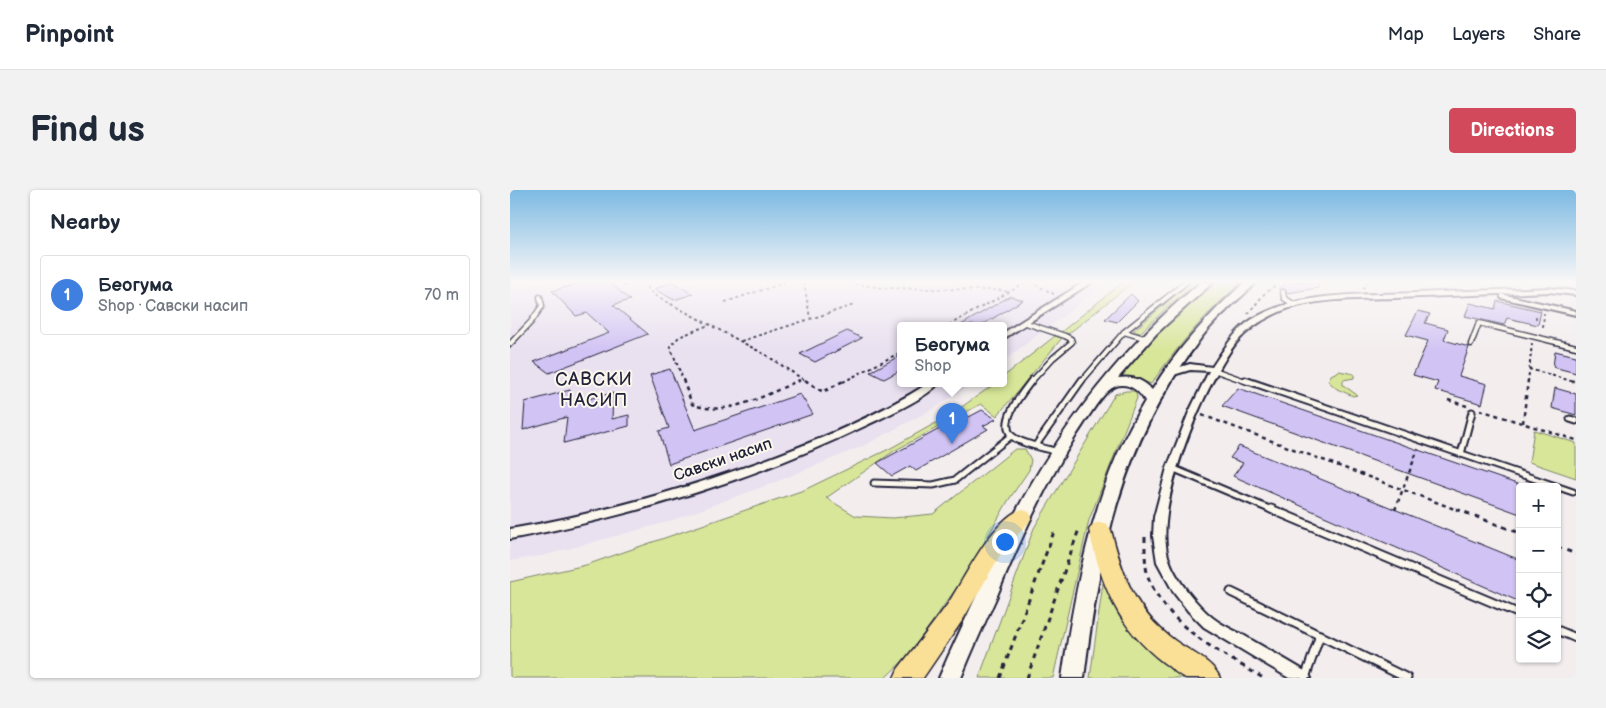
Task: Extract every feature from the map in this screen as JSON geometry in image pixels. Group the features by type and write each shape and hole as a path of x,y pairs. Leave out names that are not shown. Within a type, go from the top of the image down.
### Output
{"highway":[{"path":"907,678 956,611 992,549 1022,517"},
{"path":"1090,530 1123,603 1133,618 1172,655 1207,678"}],"main road":[{"path":"950,678 1022,517 1058,453 1102,388 1144,338 1182,305"},
{"path":"1073,678 1091,564 1090,530 1152,401 1185,350 1226,305"},
{"path":"1102,388 1118,381 1132,381 1145,388 1152,401"}],"street":[{"path":"1007,335 1054,305"},
{"path":"1295,305 1274,311 1252,323 1234,341 1212,369 1172,468 1160,517 1159,536 1160,550 1168,574 1193,608 1209,623 1304,678"},
{"path":"1540,305 1576,313"},
{"path":"1185,350 1197,363 1212,369"},
{"path":"1170,373 1190,367 1212,369"},
{"name":"Савски насип","path":"510,534 579,520 634,506 738,474 841,434 928,387"}],"lane":[{"path":"510,344 531,322 542,305"},
{"path":"1036,444 1093,366 1124,332 1158,305"},
{"path":"1026,323 1065,336 1071,339 1072,342 1054,358 1010,409 1006,426 1011,436 1058,453"},
{"path":"1471,344 1479,323 1576,347"},
{"path":"1124,332 1144,338"},
{"path":"1212,369 1573,492"},
{"path":"1461,454 1472,412"},
{"path":"1570,419 1576,421"},
{"path":"874,483 949,483 963,476 998,443 1011,436"},
{"path":"1172,468 1516,612"},
{"path":"1231,592 1407,678"},
{"path":"1561,632 1576,638"},
{"path":"1304,678 1320,635"}],"path":[{"path":"671,305 741,341 823,392 897,354"},
{"path":"808,305 810,318"},
{"path":"741,341 854,305"},
{"path":"954,322 986,305"},
{"path":"1543,327 1545,306"},
{"path":"711,324 679,337 670,346 692,404 695,406 706,410 724,409 804,379"},
{"path":"1523,424 1532,343"},
{"path":"1529,369 1576,382"},
{"path":"1448,400 1576,440"},
{"path":"1194,412 1516,531"},
{"path":"1395,510 1422,440"},
{"path":"1000,678 1055,529"},
{"path":"1027,678 1090,530"},
{"path":"1561,548 1576,554"}],"shaded area":[{"path":"510,305 1078,305 1007,358 1007,322 897,322 897,387 966,387 940,405 865,445 778,481 667,522 545,555 510,561"}],"green space":[{"path":"1095,305 1105,305 1068,334 1061,332"},
{"path":"1164,305 1170,305 1140,333 1133,331"},
{"path":"1191,305 1216,305 1193,330 1151,384 1137,379 1121,378 1133,361 1167,325"},
{"path":"1055,336 1062,338 997,416 981,404 894,451 826,498 856,516 893,518 933,514 1015,449 1025,449 1031,460 1029,470 1008,501 967,573 908,656 885,678 510,678 510,582 586,565 804,490 891,448 950,415 990,387 1007,387 1007,374"},
{"path":"1339,371 1354,374 1354,378 1343,380 1343,385 1357,395 1353,396 1337,389 1328,381 1331,375"},
{"path":"1136,391 1137,398 1089,520 1053,678 979,678 1034,528 1115,394"},
{"path":"1534,430 1576,443 1576,478 1529,462"},
{"path":"1103,583 1120,618 1156,654 1190,678 1090,678"}],"building":[{"path":"565,305 614,305 648,334 549,373 534,362 609,333 587,313 576,316"},
{"path":"995,305 1015,305 987,322 966,322"},
{"path":"1120,305 1134,305 1117,322 1105,319"},
{"path":"1469,305 1495,309 1496,305 1514,305 1541,311 1538,325 1507,318 1504,325 1465,316"},
{"path":"1418,311 1430,314 1425,323 1448,329 1444,340 1469,347 1459,376 1487,384 1482,404 1435,390 1438,382 1413,375 1428,341 1406,335"},
{"path":"847,331 862,338 815,362 800,354"},
{"path":"1555,351 1576,356 1576,373 1553,367"},
{"path":"897,357 897,372 884,379 870,372"},
{"path":"670,369 695,430 800,394 813,414 669,464 659,431 669,428 650,375"},
{"path":"1238,388 1516,484 1516,513 1222,406"},
{"path":"1555,388 1576,394 1576,415 1552,408"},
{"path":"570,390 571,403 613,393 612,419 629,415 629,426 564,443 567,417 523,430 525,402"},
{"path":"982,410 996,419 983,426 988,429 916,471 910,466 892,476 877,463 965,415 969,417"},
{"path":"1239,446 1516,558 1516,600 1233,476 1243,463 1230,458"}],"place":[{"name":"Беогума","path":"952,444"}],"district":[{"name":"САВСКИ НАСИП","path":"594,389"}]}
